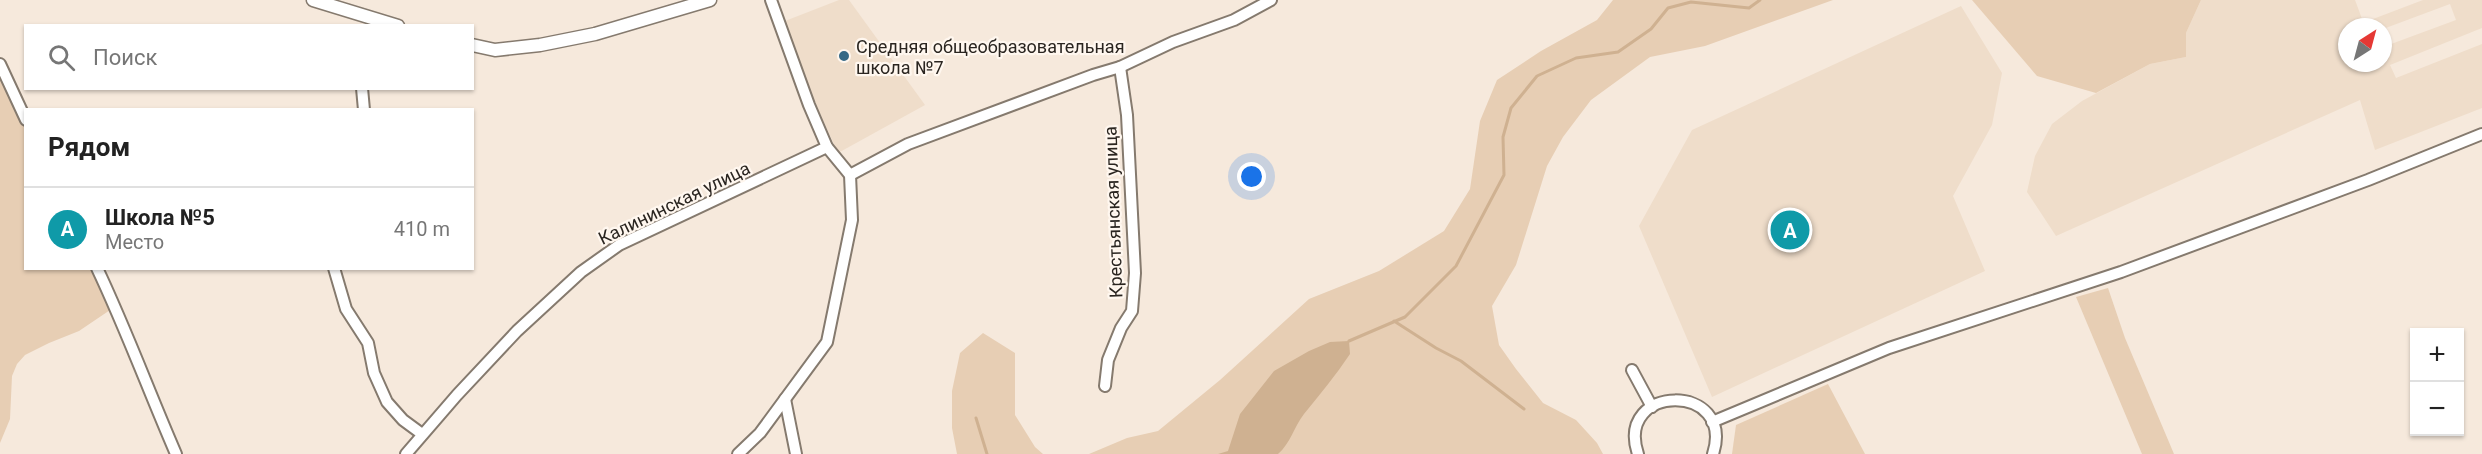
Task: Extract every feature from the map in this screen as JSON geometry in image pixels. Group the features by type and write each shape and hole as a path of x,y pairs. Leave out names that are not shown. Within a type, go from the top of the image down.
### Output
{"street":[{"path":"313,0 377,23"},
{"path":"474,45 495,50 540,45 595,34 710,0"},
{"path":"738,454 760,432 827,342 852,220 850,175 827,147 809,105 771,0"},
{"path":"850,175 908,144 1120,67 1173,42 1234,20 1271,0"},
{"path":"0,64 24,116"},
{"name":"Крестьянская улица","path":"1105,386 1108,360 1121,328 1132,311 1135,273 1127,115 1120,67"},
{"path":"362,90 364,108"},
{"path":"1712,422 1888,348 2133,268 2368,180 2482,134"},
{"name":"Калининская улица","path":"406,454 517,331 581,272 619,245 827,147"},
{"path":"98,270 116,306 144,381 176,454"},
{"path":"335,270 346,309 368,343 375,373 387,402 403,420 422,434"},
{"path":"1632,370 1652,407"},
{"path":"785,399 796,454"},
{"path":"1638,454 1635,440 1638,425 1652,407 1665,400 1686,400 1704,411 1712,422 1716,437 1713,454"}],"shaded area":[{"name":"Средняя общеобразовательная школа №7","path":"839,0 849,0 925,105 838,153 810,92 785,21"},
{"path":"1613,0 1833,0 1705,46 1650,57 1591,100 1563,137 1547,166 1516,265 1492,306 1499,345 1543,403 1576,420 1597,443 1603,454 1089,454 1127,438 1158,431 1220,380 1309,299 1379,271 1444,231 1470,189 1480,121 1497,80 1541,51 1597,20"},
{"path":"1972,0 2201,0 2186,33 2186,57 2150,64 2096,93 2037,76"},
{"path":"2201,0 2355,0 2362,18 2338,18 2338,72 2392,72 2392,69 2396,78 2482,44 2482,108 2375,150 2360,100 2056,236 2027,192 2035,156 2052,124 2082,101 2150,64 2186,57 2186,33"},
{"path":"2423,0 2482,0 2482,28 2392,64 2392,44 2456,20 2450,4 2392,26 2392,18 2376,18"},
{"path":"1961,6 2002,73 1992,125 1953,196 1985,271 1712,397 1639,226 1692,130"},
{"path":"0,64 24,118 24,270 98,270 116,306 79,331 25,355 17,364 12,376 10,419 0,443"},
{"path":"2108,288 2125,338 2174,454 2142,454 2076,297"},
{"path":"983,333 1015,353 1015,415 1035,447 1043,454 957,454 952,428 952,391 960,353"},
{"path":"1349,341 1350,354 1304,414 1286,445 1278,454 1218,454 1228,451 1240,414 1274,371 1330,342"},
{"path":"1828,384 1865,454 1732,454 1736,425"}],"waterway":[{"path":"1349,341 1405,317 1456,266 1504,175 1503,137 1511,108 1537,76 1576,58 1618,52 1651,29 1668,8 1691,2 1749,8 1760,0"},
{"path":"1394,321 1461,361 1524,409"},
{"path":"976,418 987,454"}],"place":[{"name":"Средняя общеобразовательная школа №7","path":"844,56"},
{"name":"Школа №5","path":"1790,230"}]}
